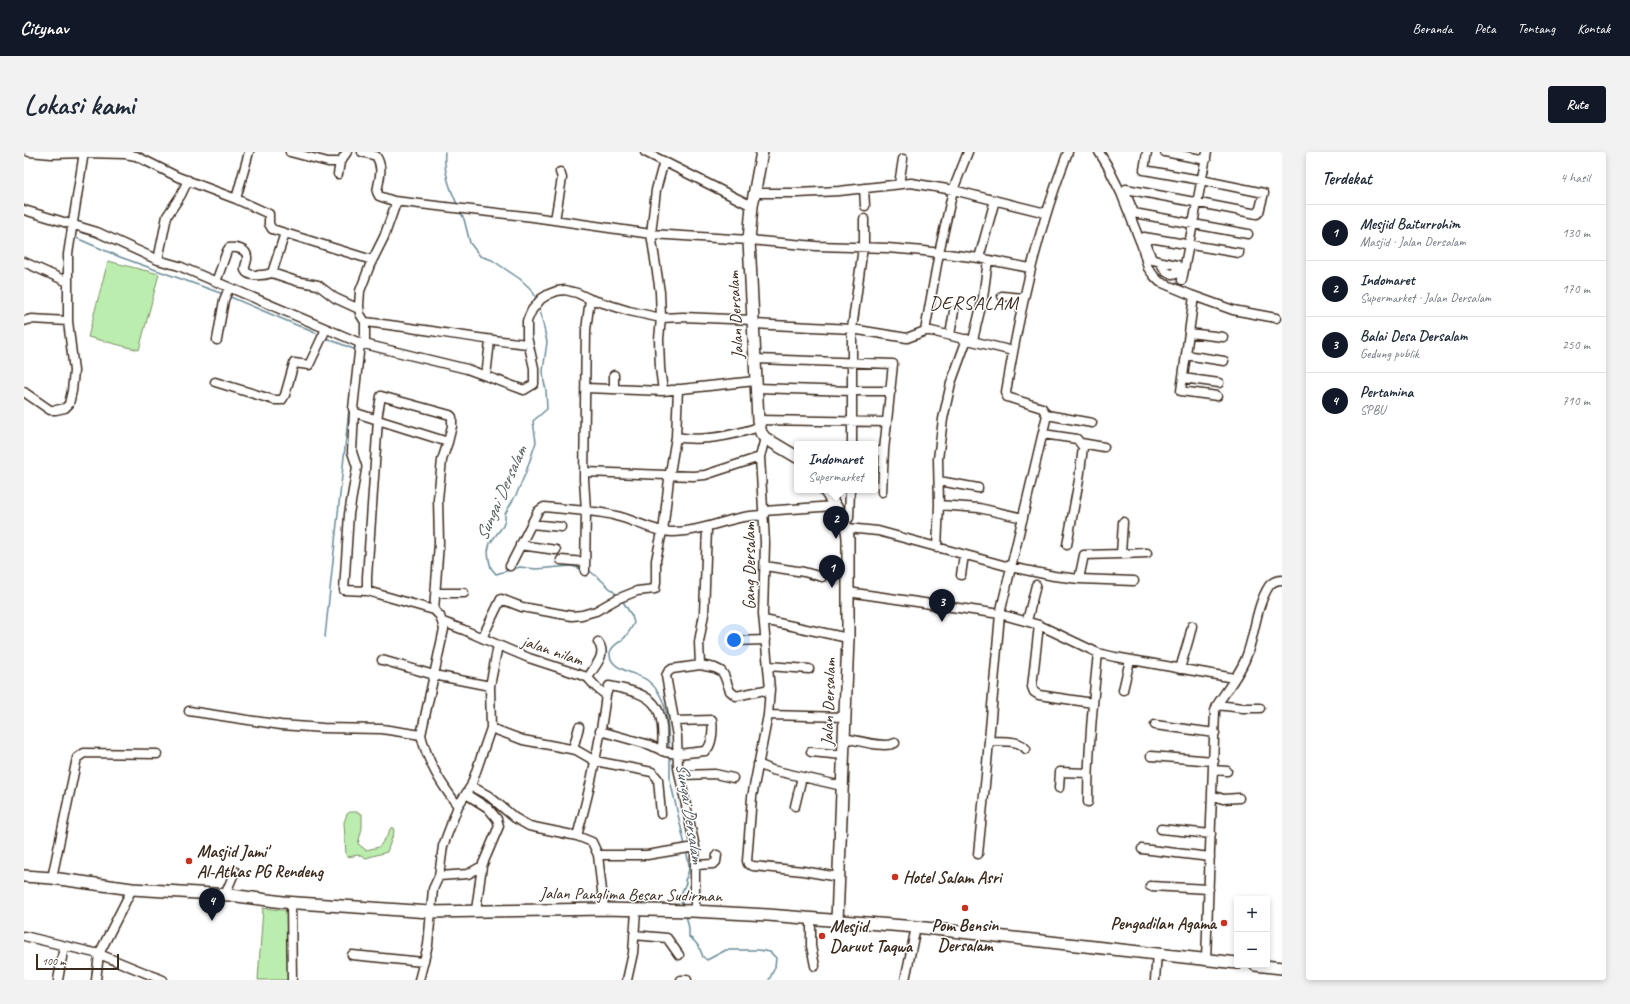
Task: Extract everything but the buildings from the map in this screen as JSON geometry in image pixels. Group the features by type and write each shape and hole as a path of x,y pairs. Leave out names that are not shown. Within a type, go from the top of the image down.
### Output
{"main road":[{"name":"Jalan Dersalam","path":"762,152 752,206 749,240 758,424 765,438"},
{"path":"765,438 794,455"},
{"path":"827,493 846,525"},
{"name":"Jalan Dersalam","path":"837,921 848,638 846,525"},
{"name":"Jalan Panglima Besar Sudirman","path":"24,876 132,888 225,895 291,903 430,912 476,910 604,909 636,911 694,911 768,915 916,927 1234,963"},
{"path":"1270,967 1282,968"}],"street":[{"path":"29,152 52,154 84,152 137,154 149,164 269,214 269,224 272,229 372,260"},
{"path":"24,392 50,410 65,408 68,404 72,391 74,371 68,321 68,254 84,152"},
{"path":"236,199 249,152"},
{"path":"290,152 328,162 340,162"},
{"path":"338,174 340,162 347,152"},
{"path":"362,152 376,156 381,163 381,173 377,192 379,196 394,201 555,220 651,234 816,246 886,248 979,258 1030,268"},
{"path":"645,152 752,206"},
{"path":"926,331 939,253 954,190 968,152"},
{"path":"1068,152 1046,212 1030,268 1006,392 1007,397 1042,408 1047,415 1092,423"},
{"path":"1099,152 1108,166 1121,193 1142,246 1148,268 1160,282 1233,310 1276,318"},
{"path":"1147,152 1144,170 1264,192 1259,212 1257,214 1196,201 1126,189 1126,194 1151,257 1160,262"},
{"path":"1165,152 1206,156 1196,201 1182,280"},
{"path":"899,184 903,159"},
{"path":"663,391 660,368 659,339 661,318 660,292 651,234 656,190 664,161"},
{"path":"555,220 562,178 560,172"},
{"path":"158,260 167,216 181,195 188,180"},
{"path":"755,193 805,193 899,184 922,184 1046,212"},
{"path":"864,188 865,206"},
{"path":"979,258 995,200"},
{"path":"394,201 395,206 384,237 372,260 360,291 359,309 365,322 354,412 352,452 357,467 349,514 344,590 367,591 434,610 443,622 444,629 421,735 425,752 433,769 458,806"},
{"path":"24,210 72,224 112,238 158,260 179,266 216,282 227,292 324,334 467,369 524,390 530,388 534,384 534,368 527,337 528,321 532,310 538,302 549,294 565,290 629,311 661,318 683,317 852,329 907,338 926,331 970,339 1013,351"},
{"path":"1134,213 1248,234"},
{"path":"852,441 852,329 863,247 864,219"},
{"path":"272,273 285,233"},
{"path":"1144,237 1239,253"},
{"path":"216,282 227,251 230,248 233,248 243,250 247,256 246,272 262,276 272,273 318,285 335,298 359,309"},
{"path":"937,548 939,505 938,459 943,419 951,383 970,339 983,298 988,260"},
{"path":"24,262 68,282"},
{"path":"217,340 227,292"},
{"path":"1002,296 1024,298"},
{"path":"1194,296 1181,391 1217,396"},
{"path":"562,560 585,566 586,511 584,472 586,330 590,299"},
{"path":"950,335 954,311"},
{"path":"24,321 31,319 68,321"},
{"path":"365,322 490,341 528,344"},
{"path":"1189,333 1223,337"},
{"path":"215,382 274,400 282,400 285,395 294,363 309,366 324,334"},
{"path":"486,376 490,341"},
{"path":"1186,355 1224,361"},
{"path":"754,359 893,364 884,450 882,492"},
{"path":"614,375 614,389"},
{"path":"1183,378 1219,383"},
{"path":"586,388 663,391 756,384 852,392 891,391"},
{"path":"482,638 501,599 522,607 566,615 582,615 637,591 655,589 656,560 662,532 676,437 678,389"},
{"path":"367,591 378,420 381,396 450,415 452,417 448,442 442,460 438,499 439,543 434,610"},
{"path":"354,412 448,442"},
{"path":"978,854 990,741 1000,614 1047,415"},
{"path":"676,437 703,438 744,432 758,424 852,421 887,422"},
{"path":"1043,434 1075,438 1078,439 1083,446 1067,545"},
{"name":"Gang Dersalam","path":"765,438 760,457 764,513 764,620 770,689 768,715 752,797 747,860 748,864 753,866 803,871 838,877"},
{"path":"1081,443 1104,446"},
{"path":"878,451 884,450"},
{"path":"584,472 670,476 705,475 760,457"},
{"path":"939,481 978,488"},
{"path":"850,493 849,518 846,525 878,531 1010,567 1054,576 1079,579 1134,581"},
{"path":"939,505 979,508 1023,518"},
{"path":"510,566 538,511 544,507 586,511 616,516 662,532 688,531 707,528 739,517 764,513 834,506"},
{"path":"1121,554 1123,522"},
{"path":"531,524 561,526"},
{"path":"700,665 699,642 704,614 707,528"},
{"path":"520,546 556,550"},
{"path":"1079,579 1084,555 1147,553"},
{"path":"962,575 964,555"},
{"path":"764,566 790,569 822,577"},
{"path":"1206,960 1217,705 1241,669 1246,658 1263,598 1269,586 1273,582 1282,580"},
{"path":"1027,621 1036,584"},
{"path":"847,587 1000,614 1039,624 1098,653 1234,678"},
{"path":"436,593 464,593"},
{"path":"764,620 848,638"},
{"name":"jalan nilam","path":"443,622 498,646 555,668 570,670 588,678 597,688 606,694"},
{"path":"1039,624 1032,687 1034,692 1039,695 1093,703"},
{"path":"1180,669 1184,651 1188,646 1192,626"},
{"path":"732,641 766,640"},
{"path":"588,678 602,655 601,646 598,642"},
{"path":"419,980 428,945 433,890 439,876 443,846 458,806 471,786 492,728 490,686 498,646"},
{"path":"1088,802 1088,773 1098,653"},
{"path":"382,660 434,675 490,686"},
{"path":"1123,690 1130,660"},
{"path":"669,753 675,720 666,676 672,669 700,665 720,671 724,675 730,691 736,696 770,689"},
{"path":"768,666 809,669"},
{"path":"577,836 588,796 606,694 609,686 644,696 652,701 658,709 663,736 669,753 680,775 691,848 696,865 694,911"},
{"path":"1217,705 1260,708"},
{"path":"189,711 281,725 323,728 382,728 421,735"},
{"path":"768,715 845,716"},
{"path":"600,731 650,745 669,753 707,750 711,741 712,720 675,720"},
{"path":"1155,725 1215,733"},
{"path":"573,749 579,727"},
{"path":"492,728 522,740 573,749 595,761 652,772 658,779 661,814"},
{"path":"844,738 890,745 895,743"},
{"path":"990,741 1015,743 1026,749"},
{"path":"811,752 843,755"},
{"path":"52,878 77,758 84,753 157,754"},
{"path":"1151,756 1214,760"},
{"path":"758,764 802,777 842,786"},
{"path":"1213,770 1227,770"},
{"path":"1059,788 1060,772 1088,773"},
{"path":"680,775 715,774 733,778"},
{"path":"795,806 802,777"},
{"path":"471,786 489,796 515,818 529,826 577,836 592,842 598,854 604,909"},
{"path":"466,794 488,808 497,819 499,826"},
{"path":"1212,795 1223,799 1239,798"},
{"path":"476,910 482,866 499,826 510,814"},
{"path":"1161,829 1211,834"},
{"path":"598,854 647,855 691,848"},
{"path":"1142,849 1210,857"},
{"path":"696,865 714,864 716,862 717,855"},
{"path":"439,876 468,874 482,866"},
{"path":"225,895 235,871"},
{"path":"1150,886 1209,890"},
{"path":"96,980 100,954 132,888"},
{"path":"291,903 292,980"},
{"path":"627,980 633,953 636,911"},
{"path":"812,919 811,946 815,966"},
{"path":"906,980 916,927"},
{"path":"634,935 667,938 679,955"},
{"path":"24,936 100,954 163,980"},
{"path":"58,980 64,946"},
{"path":"1155,980 1157,953"},
{"path":"352,955 423,962"},
{"path":"681,980 687,980"}],"green space":[{"path":"108,261 159,274 139,350 88,337"},
{"path":"350,812 362,814 362,828 358,844 366,850 379,847 388,835 390,829 393,827 394,832 387,852 366,858 358,855 348,857 346,855 344,822 347,814"},
{"path":"263,908 291,911 292,980 258,980"}],"waterway":[{"name":"Sungai Dersalam","path":"445,152 445,166 448,180 458,206"},
{"name":"Sungai Dersalam","path":"460,211 464,219 470,243 480,256 492,260 520,279 532,290 537,300"},
{"path":"74,237 120,257 223,294"},
{"path":"228,296 320,335"},
{"name":"Sungai Dersalam","path":"539,305 547,342 543,371 547,409 533,421 536,442 517,493 505,514 503,526 490,543 488,551 489,560 491,568 496,574 520,567 536,569 571,566 582,569"},
{"path":"326,338 356,350"},
{"path":"325,637 349,409"},
{"name":"Sungai Dersalam","path":"588,570 618,596"},
{"name":"Sungai Dersalam","path":"622,600 632,616 634,623 624,638 612,648 610,653 611,658 618,667 647,680 660,694 666,712 669,749"},
{"name":"Sungai Dersalam","path":"670,755 670,780 685,845"},
{"name":"Sungai Dersalam","path":"683,907 680,896 686,883 685,880 689,869 686,851"},
{"name":"Sungai Dersalam","path":"686,915 689,928 689,937 696,943 703,957 707,960 726,950 759,950 770,952 776,958 775,967 769,980"}],"tunnel":[{"path":"822,577 846,584"}],"place":[{"name":"Indomaret","path":"836,539"},
{"name":"Mesjid Baiturrohim","path":"832,588"},
{"name":"Balai Desa Dersalam","path":"942,622"},
{"name":"Masjid Jami' Al-Athas PG Rendeng","path":"189,861"},
{"name":"Hotel Salam Asri","path":"895,877"},
{"name":"Pom Bensin Dersalam","path":"965,908"},
{"name":"Pertamina","path":"212,921"},
{"name":"Pengadilan Agama","path":"1224,923"},
{"name":"Mesjid Daruut Taqwa","path":"822,936"}],"district":[{"name":"DERSALAM","path":"974,302"}]}
